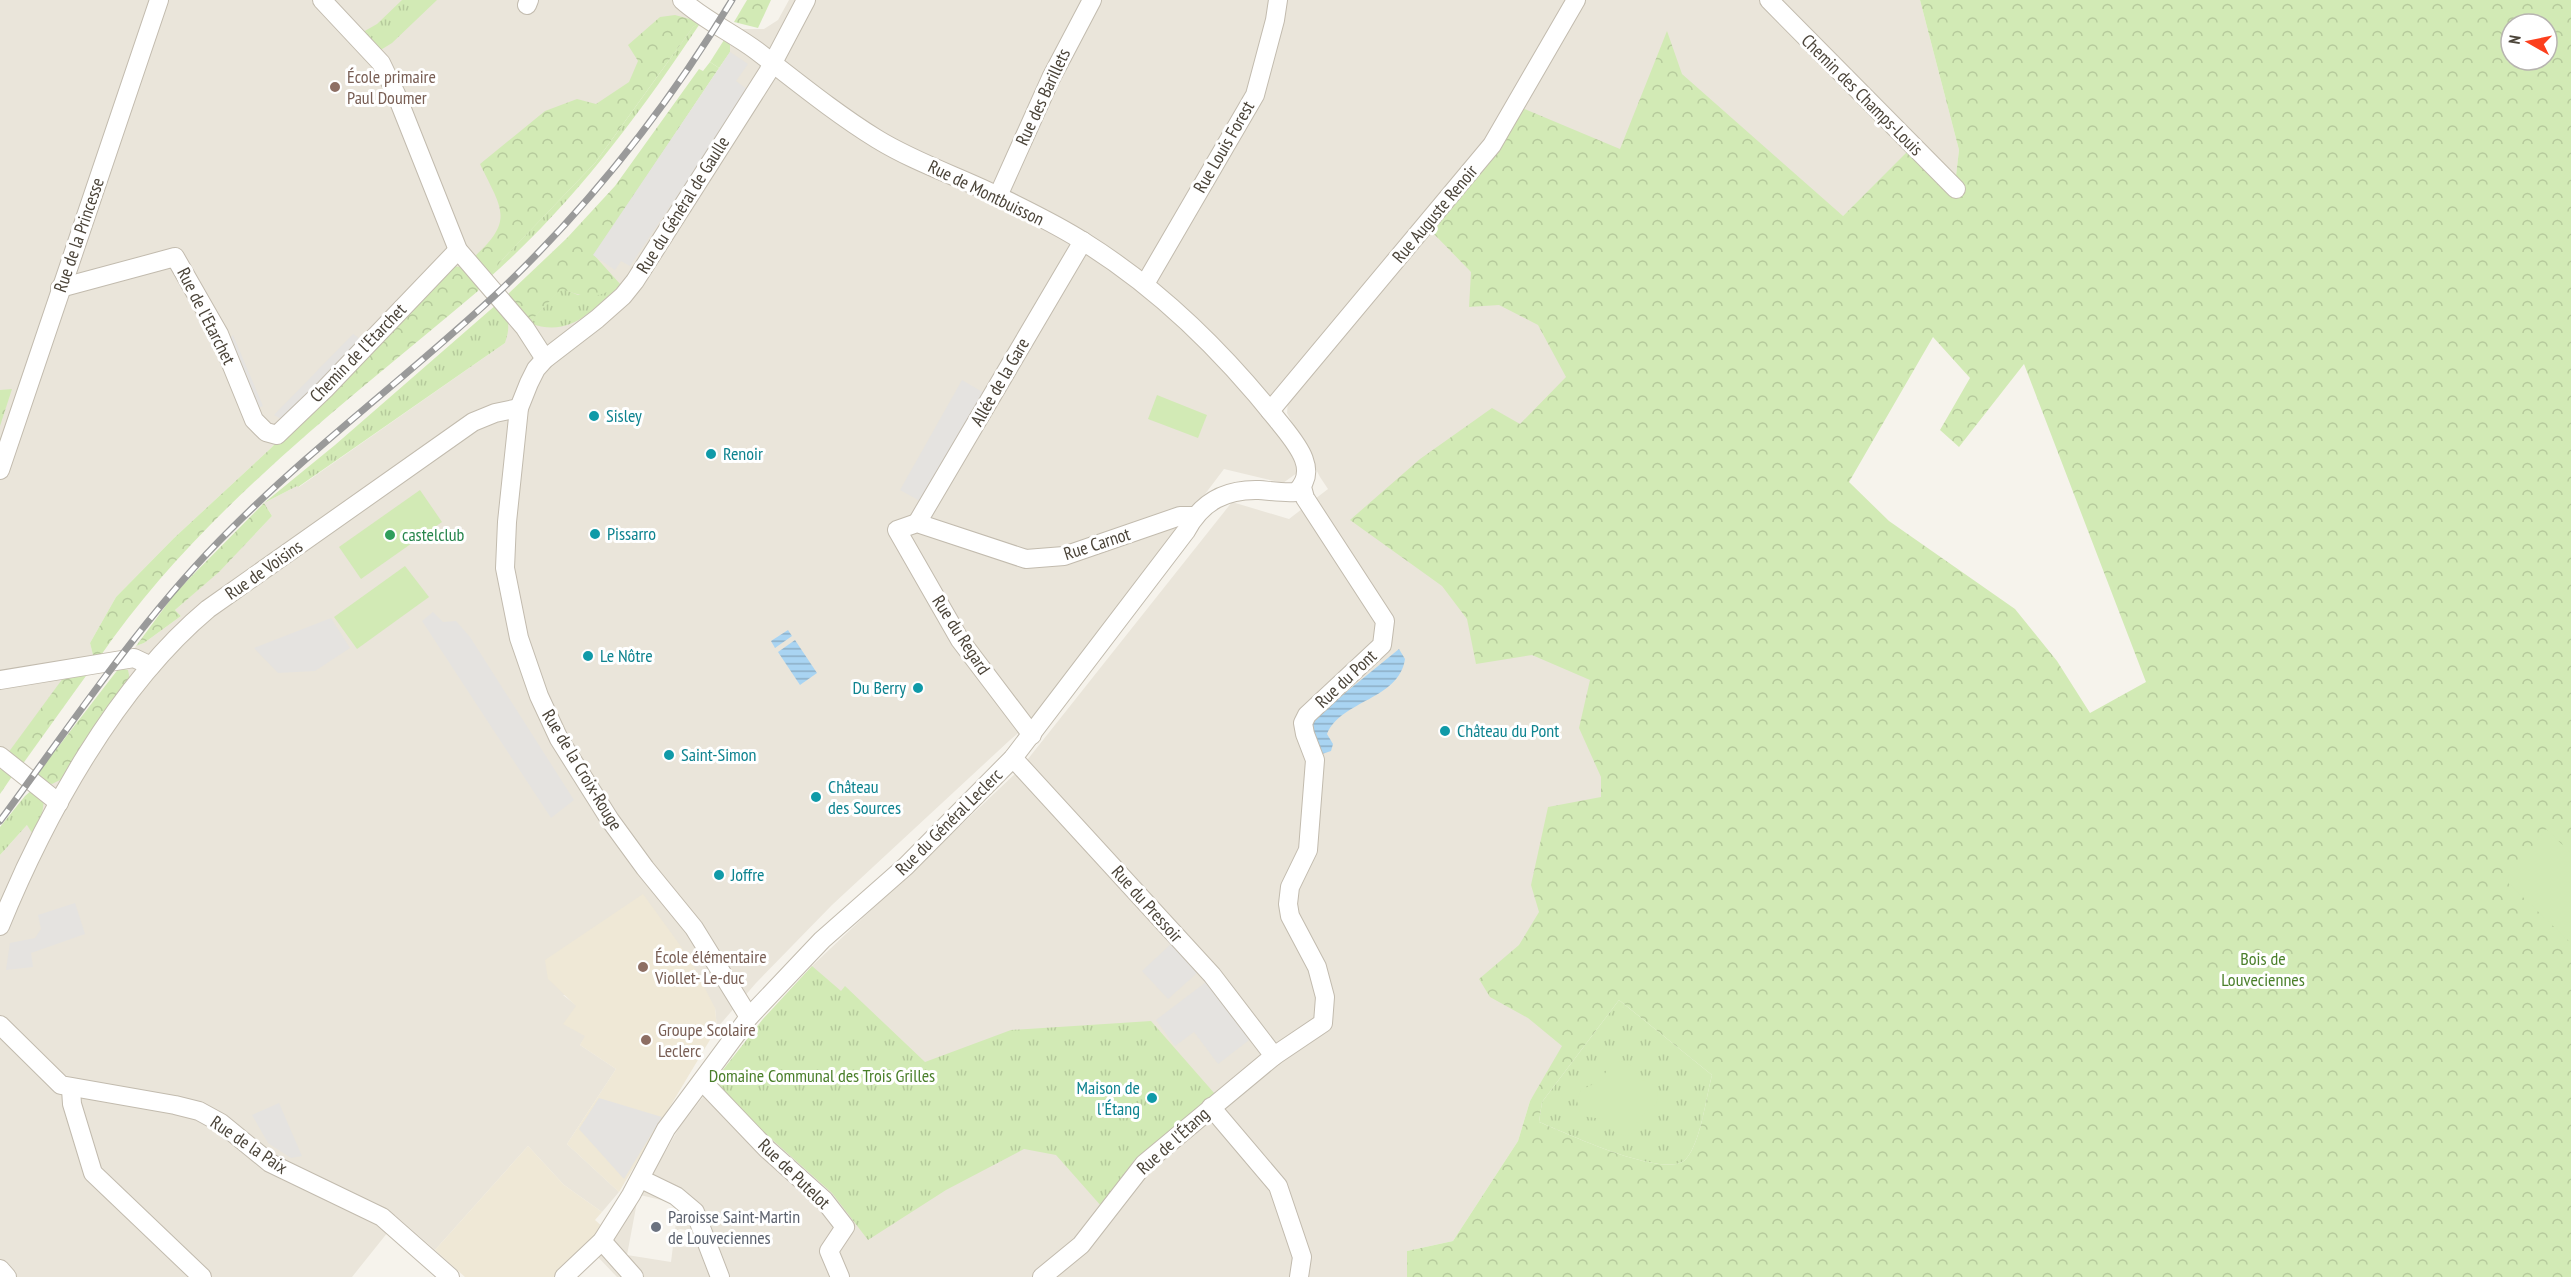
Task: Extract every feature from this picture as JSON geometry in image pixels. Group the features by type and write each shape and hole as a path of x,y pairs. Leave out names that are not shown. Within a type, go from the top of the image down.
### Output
{"street":[{"name":"Rue de la Princesse","path":"0,470 159,0"},
{"path":"322,0 381,63 396,94 458,249 525,328 545,359"},
{"name":"Rue de Montbuisson","path":"682,0 864,131 893,149 998,196 1083,241 1145,284 1190,324 1270,411"},
{"name":"Rue du Général de Gaulle","path":"529,383 536,369 545,359 597,319 623,296 635,281 772,64 806,0"},
{"name":"Rue des Barillets","path":"998,196 1051,78 1092,0"},
{"name":"Rue Louis Forest","path":"1145,284 1255,94 1275,20 1278,0"},
{"name":"Rue Auguste Renoir","path":"1270,411 1492,145 1576,0"},
{"name":"Chemin des Champs-Louis","path":"1768,0 1956,189"},
{"name":"Allée de la Gare","path":"917,523 1083,241"},
{"name":"Chemin de l'Etarchet","path":"254,420 266,432 277,435 325,389 458,249"},
{"name":"Rue de l'Etarchet","path":"60,288 175,257 219,334 254,420"},
{"name":"Rue de la Croix-Rouge","path":"529,383 519,408 507,522 505,568 519,638 539,696 559,739 610,820 645,868 694,928 749,1017"},
{"name":"Rue de Voisins","path":"0,926 20,878 59,803 99,738 151,666 180,633 208,609 463,429 495,413 519,408"},
{"path":"1270,411 1299,447 1307,470 1302,487"},
{"name":"Rue du Général Leclerc","path":"564,1277 602,1241 641,1179 666,1129 749,1017 822,940 906,866 1013,758 1186,531 1194,516 1213,499 1224,493 1245,490 1288,493 1296,492 1302,487"},
{"name":"Rue du Pont","path":"1302,487 1305,498 1385,621 1382,645 1307,715 1304,723 1305,734 1315,760 1308,850 1290,887 1288,904 1290,916 1317,967 1325,997 1323,1023"},
{"name":"Rue Carnot","path":"917,523 1026,559 1064,556 1180,516 1194,516"},
{"name":"Rue du Regard","path":"917,523 897,530 960,640 1032,735"},
{"path":"0,680 134,658 151,666"},
{"path":"0,756 59,803"},
{"name":"Rue du Pressoir","path":"1013,758 1212,975 1274,1056"},
{"name":"Rue de l'Étang","path":"1042,1277 1081,1245 1139,1168 1274,1056 1323,1023"},
{"name":"Rue de la Paix","path":"0,1025 8,1044 61,1085 70,1089 175,1105 199,1111 221,1123 270,1162 382,1217 449,1276"},
{"name":"Rue de Putelot","path":"702,1081 767,1149 824,1200 845,1227 829,1251 840,1277"},
{"path":"70,1089 72,1104 93,1173 202,1277"},
{"path":"1211,1107 1278,1186 1302,1257 1299,1277"},
{"path":"641,1179 676,1196 695,1212 720,1277"},
{"path":"602,1241 634,1277"},
{"path":"0,1269 7,1277"}],"shaded area":[{"path":"0,0 694,0 709,11 500,262 490,277 362,340 270,449 174,538 116,597 90,643 94,658 88,673 13,775 0,769"},
{"path":"789,0 1920,0 1959,150 1954,194 1910,150 1843,216 1666,574 1619,968 1530,1101 1518,1141 1453,1241 1407,1251 1407,1277 617,1277 597,1256 637,1202 627,1255 671,1262 673,1246 691,1247 693,1231 680,1229 675,1231 678,1204 640,1195 679,1128 763,1019 812,966 1020,769 1232,502 1289,519 1328,489 1287,413 1288,400 1264,416 1282,435 1298,463 1297,473 1283,483 1224,469 1036,718 832,905 756,983 717,1028 715,1008 563,995 577,1006 573,1028 586,1036 580,1045 616,1069 567,1144 619,1192 602,1212 564,1185 528,1146 435,1250 395,1215 388,1232 352,1277 0,1277 0,855 27,825 33,789 136,646 144,643 181,616 175,610 218,572 272,516 264,503 299,487 505,343 508,317 593,255 730,52 730,42 738,29 764,29 778,20"},
{"path":"730,52 748,64 736,81 748,90 630,266 621,261 615,270 593,255"},
{"path":"353,334 362,340 285,421 274,415"},
{"path":"233,335 263,406 256,409 226,341"},
{"path":"962,380 984,393 922,502 900,490"},
{"path":"433,612 443,622 456,621 470,637 574,800 551,818 422,621"},
{"path":"331,618 350,648 315,671 278,673 254,648"},
{"name":"Groupe Scolaire Leclerc","path":"643,894 690,959 715,1008 717,1028 619,1192 567,1144 616,1069 580,1045 585,1036 563,1024 576,1006 548,979 545,960"},
{"path":"75,903 85,934 31,953 33,967 6,970 10,943 35,938 41,929 38,915"},
{"path":"1171,944 1197,973 1168,999 1142,971"},
{"path":"1210,979 1253,1037 1218,1064 1194,1032 1175,1046 1156,1020"},
{"path":"599,1098 662,1117 624,1179 579,1129"},
{"path":"279,1103 302,1156 291,1158 268,1143 252,1115"},
{"path":"528,1146 564,1185 602,1212 595,1220 604,1228 559,1277 465,1277 435,1250"}],"green space":[{"path":"402,0 437,0 392,43 379,51 363,32 377,24"},
{"path":"747,0 771,0 758,28 734,22"},
{"name":"Bois de Louveciennes","path":"1920,0 2571,0 2571,1277 1407,1277 1407,1251 1453,1241 1518,1141 1530,1101 1562,1046 1528,1018 1490,997 1479,979 1519,945 1539,912 1531,885 1548,807 1601,797 1601,777 1579,728 1590,680 1532,655 1476,664 1467,619 1442,586 1350,520 1420,459 1492,408 1520,424 1566,377 1538,325 1499,305 1469,307 1471,272 1433,233 1515,105 1620,149 1667,31 1682,74 1843,216 1910,149 1954,193 1959,150","holes":["1933,337 1970,378 1940,430 1959,447 2024,364 2146,682 2090,713 2057,661 2015,609 1889,521 1849,482","1619,1000 1712,1075 1696,1142 1686,1159 1675,1164 1638,1160 1591,1144 1539,1122 1542,1102"]},
{"path":"675,15 701,22 693,27 595,163 500,262 490,277 473,258 495,234 500,214 499,204 480,164 545,111 577,99 596,104 629,82 638,61 628,45 660,17"},
{"path":"701,22 654,91 604,157 550,219 490,277 498,264 595,163 693,27"},
{"path":"724,40 730,42 730,52 719,68 710,62"},
{"path":"710,62 719,68 594,255 621,285 605,293 592,296 579,295 561,289 529,323 506,296 567,238 615,186 699,69 703,71"},
{"path":"453,266 461,267 480,285 478,291 326,418 228,508 182,555 138,605 99,658 94,659 90,643 116,597 174,538 270,449 440,273"},
{"path":"621,285 590,312 569,325 544,327 529,323 561,288 578,295"},
{"path":"497,304 508,322 505,343 298,487 264,503 335,445"},
{"path":"12,389 0,426 0,390"},
{"path":"1157,395 1207,415 1198,438 1148,419"},
{"name":"castelclub","path":"420,490 442,522 361,579 339,547"},
{"path":"264,503 272,516 219,572 175,610 181,616 144,643 136,646 176,592"},
{"name":"castelclub","path":"405,566 429,597 357,649 334,617"},
{"path":"119,668 128,670 130,680 62,779 52,784 39,780 38,773"},
{"path":"88,673 22,765 8,753 66,674"},
{"path":"0,769 13,775 0,794"},
{"path":"33,789 44,800 42,815 32,833 27,825 0,855 0,827"},
{"path":"2546,829 2571,853 2571,943 2505,880"},
{"name":"Domaine Communal des Trois Grilles","path":"812,966 841,991 845,986 925,1062 1011,1030 1151,1021 1215,1094 1135,1159 1102,1207 1056,1155 1024,1149 946,1190 868,1240 832,1193 711,1085 763,1019"},
{"path":"1619,1000 1712,1075 1696,1142 1686,1159 1675,1164 1638,1160 1591,1144 1539,1122 1542,1102"},
{"path":"1621,1061 1632,1066 1640,1079 1657,1086 1658,1094 1654,1106 1640,1118 1630,1136 1616,1134 1603,1119 1581,1116 1577,1101 1581,1090 1600,1081 1612,1063"}],"water":[{"path":"788,630 792,636 775,648 771,641"},
{"path":"795,640 817,673 800,685 778,652"},
{"path":"1399,649 1405,659 1400,673 1381,692 1344,714 1334,723 1327,734 1333,744 1331,751 1322,754 1310,731 1313,719"}],"railway":[{"path":"0,821 138,634 231,529 264,497 505,286 569,220 656,114 732,0"}],"place":[{"name":"École primaire Paul Doumer","path":"335,87"},
{"name":"Sisley","path":"594,416"},
{"name":"Renoir","path":"711,454"},
{"name":"Pissarro","path":"595,534"},
{"name":"castelclub","path":"390,535"},
{"name":"Le Nôtre","path":"588,656"},
{"name":"Du Berry","path":"918,688"},
{"name":"Château du Pont","path":"1445,731"},
{"name":"Saint-Simon","path":"669,755"},
{"name":"Château des Sources","path":"816,797"},
{"name":"Joffre","path":"719,875"},
{"name":"École élémentaire Viollet- Le-duc","path":"643,967"},
{"name":"Groupe Scolaire Leclerc","path":"646,1040"},
{"name":"Maison de l'Étang","path":"1152,1098"},
{"name":"Paroisse Saint-Martin de Louveciennes","path":"656,1227"}]}
